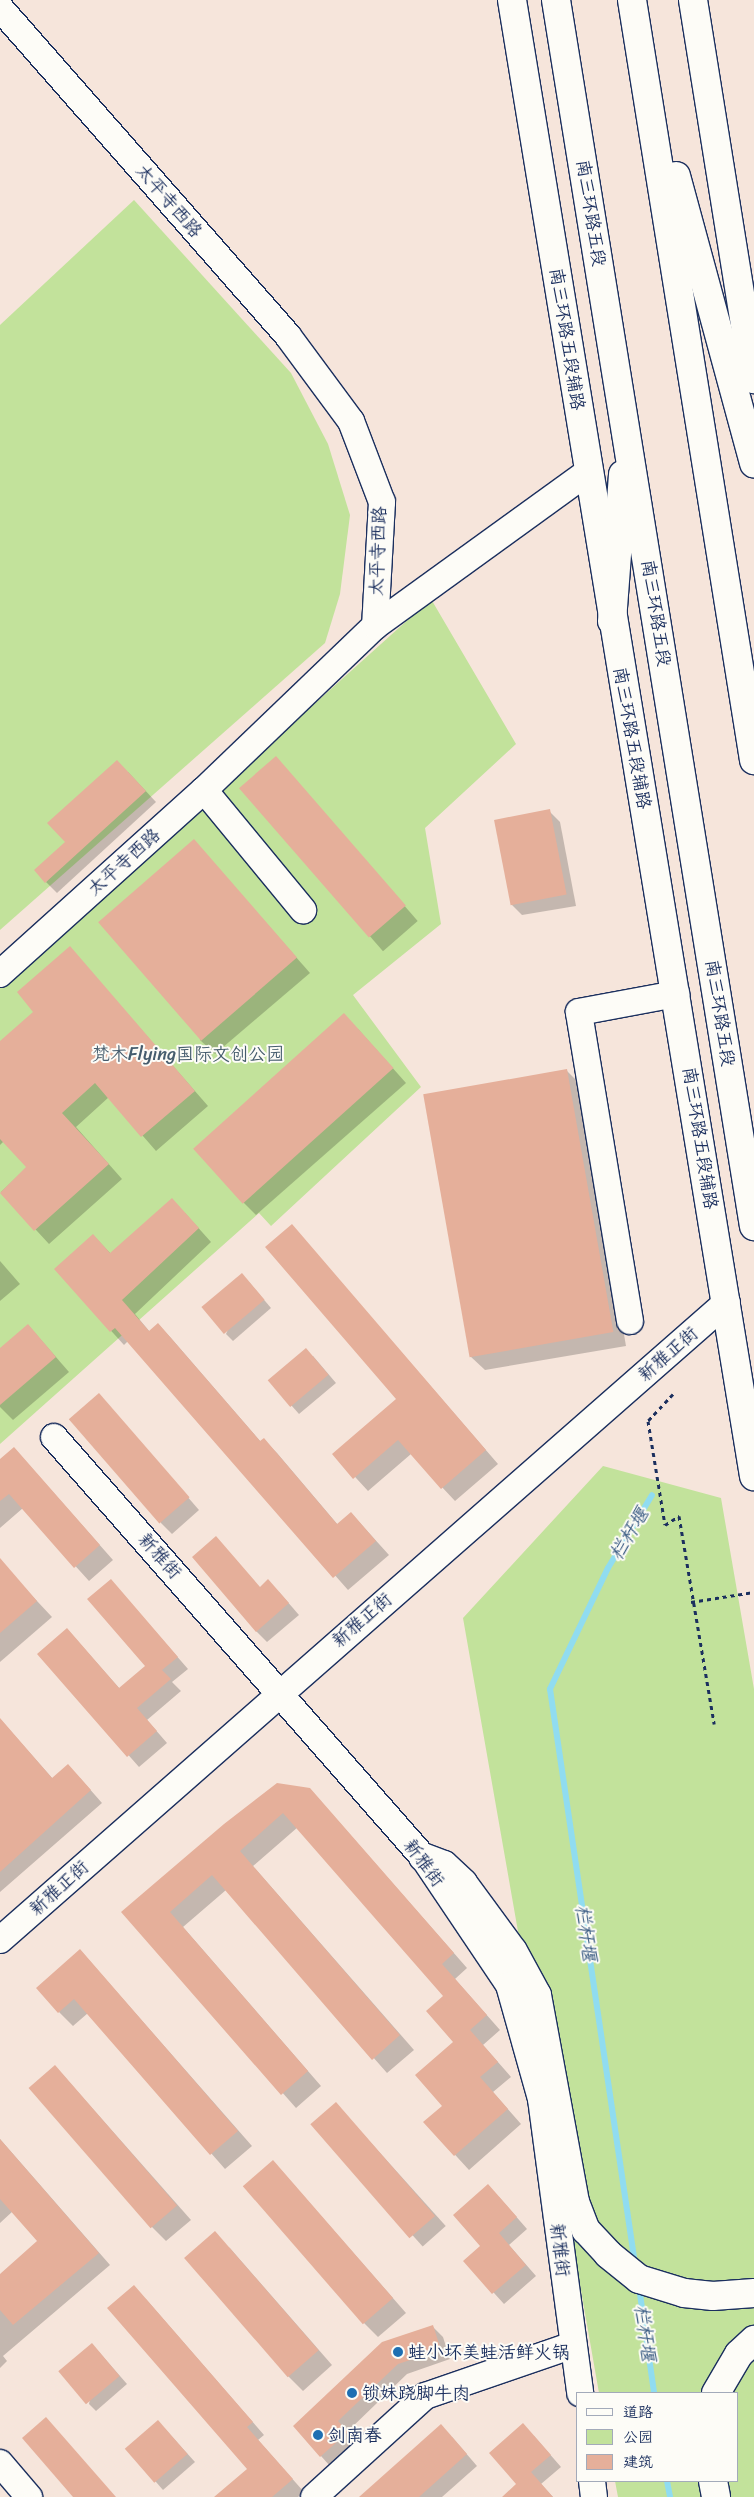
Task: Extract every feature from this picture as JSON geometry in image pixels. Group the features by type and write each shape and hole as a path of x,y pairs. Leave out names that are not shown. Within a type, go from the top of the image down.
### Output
{"main road":[{"name":"南三环路五段辅路","path":"512,0 612,621 676,994 754,1476"},
{"name":"南三环路五段","path":"556,0 754,1226"},
{"path":"632,0 754,760"},
{"path":"692,0 754,379"},
{"path":"638,37 754,464"},
{"path":"612,621 626,430"},
{"path":"423,1857 444,1865 463,1883 513,1951 537,1995 575,2202 586,2230 608,2254 639,2279 684,2294 713,2296 754,2293"},
{"path":"717,2392 739,2354 754,2340"},
{"path":"713,2482 716,2497"}],"street":[{"name":"太平寺西路","path":"0,8 288,336 350,422 382,502 375,626 204,790 0,974"},
{"path":"375,626 588,472"},
{"path":"204,790 303,910"},
{"path":"630,1322 579,1012 676,994"},
{"name":"新雅正街","path":"0,1940 280,1692 727,1302"},
{"name":"新雅街","path":"54,1437 423,1857 509,1985 541,2099 580,2392"},
{"path":"314,2497 425,2396 573,2345"},
{"path":"0,2462 29,2497"},
{"path":"592,2482 594,2497"}],"path":[{"path":"673,1394 648,1421 665,1525 679,1516 683,1532 691,1602 714,1724"},
{"path":"691,1602 754,1592"}],"green space":[{"path":"134,200 291,373 328,444 350,515 340,594 325,643 0,930 0,325"},
{"name":"梵木Flying国际文创公园","path":"431,599 516,744 425,828 441,924 353,995 421,1087 271,1226 259,1213 0,1444 0,987"},
{"path":"603,1466 721,1498 754,1689 754,2497 618,2497 615,2482 739,2482 739,2392 599,2392 463,1618"}],"building":[{"path":"276,756 406,905 369,938 239,788"},
{"path":"117,760 146,791 45,883 34,870 65,842 47,823"},
{"path":"550,809 567,894 511,905 494,820"},
{"path":"194,839 297,957 201,1041 98,922"},
{"path":"70,946 195,1091 141,1137 95,1083 62,1113 109,1164 34,1231 0,1193 26,1167 0,1139 0,1041 33,1012 17,992"},
{"path":"344,1013 394,1068 243,1204 193,1149"},
{"path":"567,1069 613,1332 470,1357 423,1094"},
{"path":"172,1198 199,1228 122,1300 149,1331 158,1323 260,1441 264,1438 337,1524 351,1512 376,1541 333,1578 115,1328 110,1332 54,1269 93,1234 110,1253"},
{"path":"292,1224 486,1450 441,1489 398,1440 353,1479 332,1454 396,1399 265,1247"},
{"path":"242,1273 264,1300 224,1334 201,1307"},
{"path":"28,1324 56,1357 0,1405 0,1348"},
{"path":"306,1348 328,1375 290,1407 268,1380"},
{"path":"99,1393 190,1497 159,1523 69,1419"},
{"path":"14,1447 100,1545 74,1568 9,1494 0,1501 0,1459"},
{"path":"216,1536 260,1587 268,1579 289,1603 256,1632 192,1557"},
{"path":"0,1558 37,1601 0,1633"},
{"path":"111,1579 178,1657 162,1670 171,1679 137,1708 157,1731 127,1757 37,1654 67,1628 119,1688 145,1666 87,1599"},
{"path":"0,1718 52,1778 68,1764 91,1790 0,1872"},
{"path":"277,1783 310,1788 454,1953 442,1964 487,2015 470,2030 498,2062 480,2077 508,2109 454,2156 423,2122 442,2106 415,2075 453,2042 426,2011 443,1996 283,1813 240,1851 400,2035 372,2060 212,1875 170,1912 308,2071 281,2095 121,1912 224,1824"},
{"path":"80,1949 238,2131 210,2155 74,1999 58,2013 36,1988"},
{"path":"55,2065 177,2205 151,2228 29,2088"},
{"path":"336,2102 435,2216 409,2238 310,2124"},
{"path":"0,2139 99,2253 13,2325 0,2310 0,2274 37,2241 0,2199"},
{"path":"273,2160 393,2298 363,2324 243,2186"},
{"path":"488,2184 517,2217 499,2233 526,2265 492,2294 463,2261 480,2246 453,2215"},
{"path":"215,2231 319,2350 288,2377 184,2258"},
{"path":"134,2285 253,2422 247,2427 293,2479 272,2497 214,2497 247,2469 107,2308"},
{"path":"433,2325 441,2350 398,2364 338,2421 348,2432 320,2457 293,2426 382,2342"},
{"path":"92,2343 120,2376 86,2404 58,2371"},
{"path":"46,2417 116,2497 73,2497 22,2438"},
{"path":"158,2420 188,2454 154,2483 125,2449"},
{"path":"523,2423 551,2455 531,2472 553,2497 502,2497 516,2484 489,2453"},
{"path":"441,2424 467,2454 419,2497 359,2497"}],"waterway":[{"name":"栏杆堰","path":"635,2264 550,1689 608,1568 652,1495"},
{"name":"栏杆堰","path":"639,2287 654,2392"},
{"name":"栏杆堰","path":"667,2482 670,2497"}],"place":[{"name":"蛙小坏美蛙活鲜火锅","path":"398,2352"},
{"name":"锁妹跷脚牛肉","path":"352,2393"},
{"name":"剑南春","path":"318,2435"}]}
